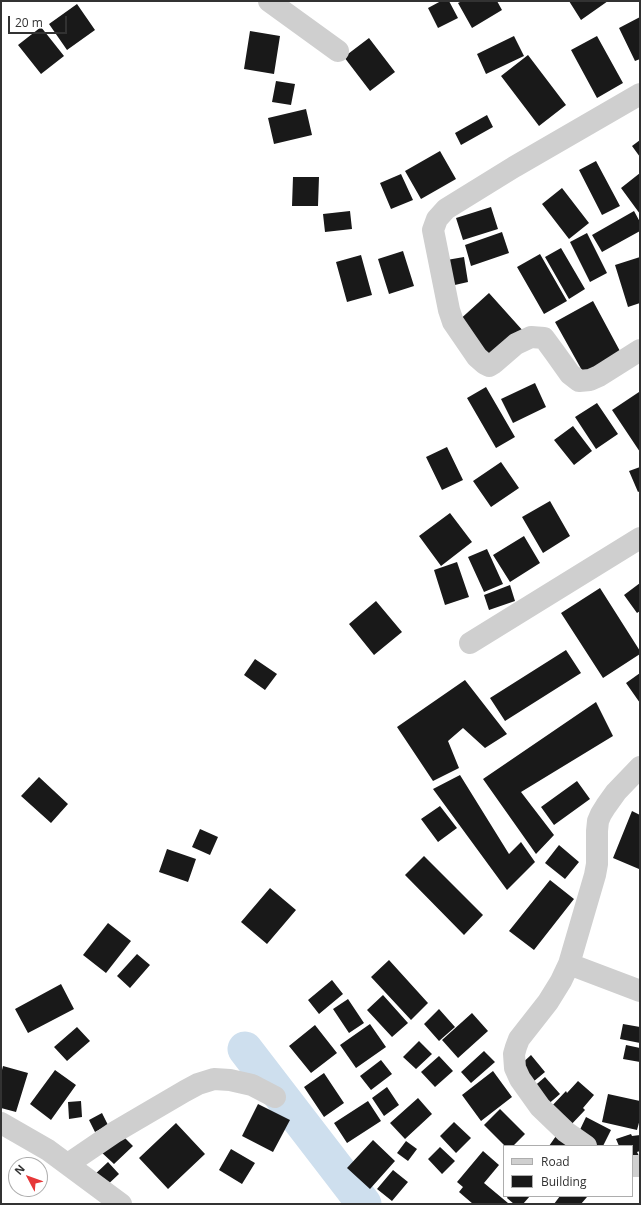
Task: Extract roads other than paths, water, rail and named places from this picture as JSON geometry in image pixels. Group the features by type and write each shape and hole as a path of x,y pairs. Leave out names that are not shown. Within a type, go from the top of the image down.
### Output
{"street":[{"path":"269,1 338,52"},
{"path":"640,94 514,167 446,209 437,219 433,230 449,310 453,322 477,357 485,364 489,366 516,344 531,337 544,338 570,374 579,381 590,380 599,376 640,350"},
{"path":"470,643 640,538"},
{"path":"585,1145 566,1132 540,1107 520,1079 515,1068 514,1054 519,1039 548,1002 561,981 569,964 595,875 597,864 598,821 616,792 640,766"},
{"path":"569,964 640,991"},
{"path":"68,1164 115,1132 198,1084 214,1079 230,1080 252,1085 275,1097"},
{"path":"1,1123 48,1150 122,1204"}],"waterway":[{"path":"245,1049 364,1204"}]}
